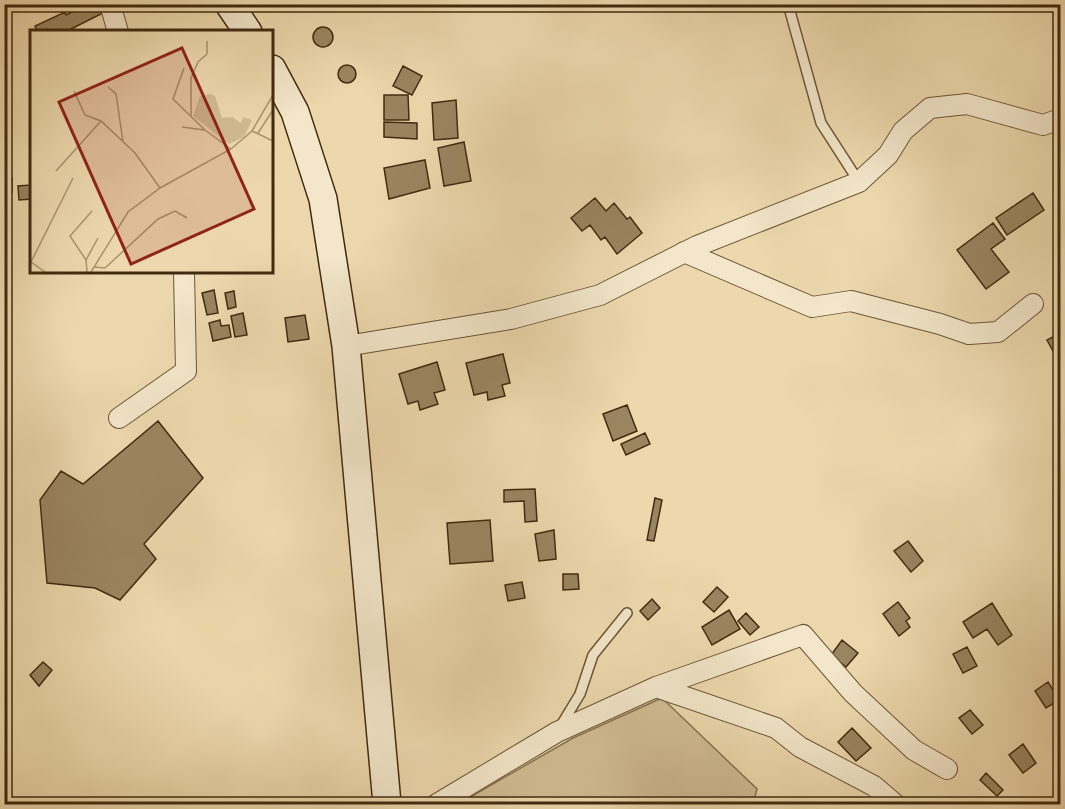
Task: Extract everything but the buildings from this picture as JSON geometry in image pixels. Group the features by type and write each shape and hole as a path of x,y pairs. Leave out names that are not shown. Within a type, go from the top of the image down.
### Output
{"street":[{"path":"110,4 117,30"},
{"path":"229,4 247,30"},
{"path":"273,71 295,112 323,199 346,346 387,804"},
{"path":"346,346 511,319 600,295 684,252 859,182 888,155 903,131 930,108 967,104 1043,125 1060,119"},
{"path":"684,252 812,307 850,302 940,324 969,334 998,332 1033,303"},
{"path":"119,418 186,371 184,273"},
{"path":"437,804 557,732 656,687 803,635 853,693 914,750 948,769"},
{"path":"656,687 776,728 800,747 874,786 895,804"}],"lane":[{"path":"788,4 821,123 859,182"},
{"path":"557,732 580,694 593,655 627,613"}],"shaded area":[{"path":"662,698 757,789 753,804 458,804 573,738"}]}
